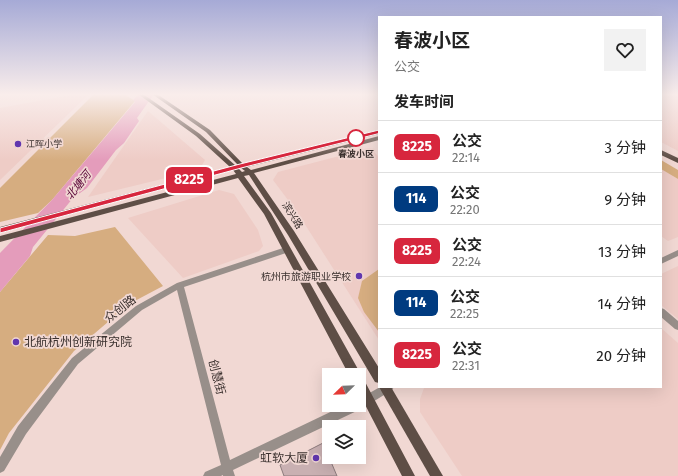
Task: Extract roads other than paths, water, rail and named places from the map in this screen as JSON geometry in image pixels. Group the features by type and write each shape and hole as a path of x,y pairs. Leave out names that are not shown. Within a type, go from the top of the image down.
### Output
{"main road":[{"name":"滨兴路","path":"171,116 198,135 239,170 250,172 291,233 378,376"},
{"name":"滨兴路","path":"186,116 208,131 239,170 267,213 351,368"},
{"path":"0,230 156,189 239,170 378,132"},
{"path":"250,172 378,138"},
{"path":"662,147 678,155"},
{"path":"662,153 678,161"},
{"path":"0,239 154,198 239,170"},
{"path":"387,388 437,476"},
{"path":"366,404 409,476"}],"street":[{"name":"众创路","path":"0,467 22,430 75,361 139,308 180,285 286,250"},
{"path":"662,261 678,253"},
{"name":"创慧街","path":"180,285 228,472"},
{"path":"662,313 678,326"},
{"path":"366,400 387,388"},
{"path":"209,476 228,472 343,412"}],"water":[{"name":"北塘河","path":"123,116 138,116 137,118 139,121 124,143 116,150 87,188 73,198 33,247 30,256 0,292 0,253 52,200"}],"place":[{"name":"春波小区","path":"356,138"},
{"name":"江晖小学","path":"18,144"},
{"name":"杭州市旅游职业学校","path":"359,276"},
{"name":"北航杭州创新研究院","path":"16,342"},
{"name":"虹软大厦","path":"316,458"}]}
